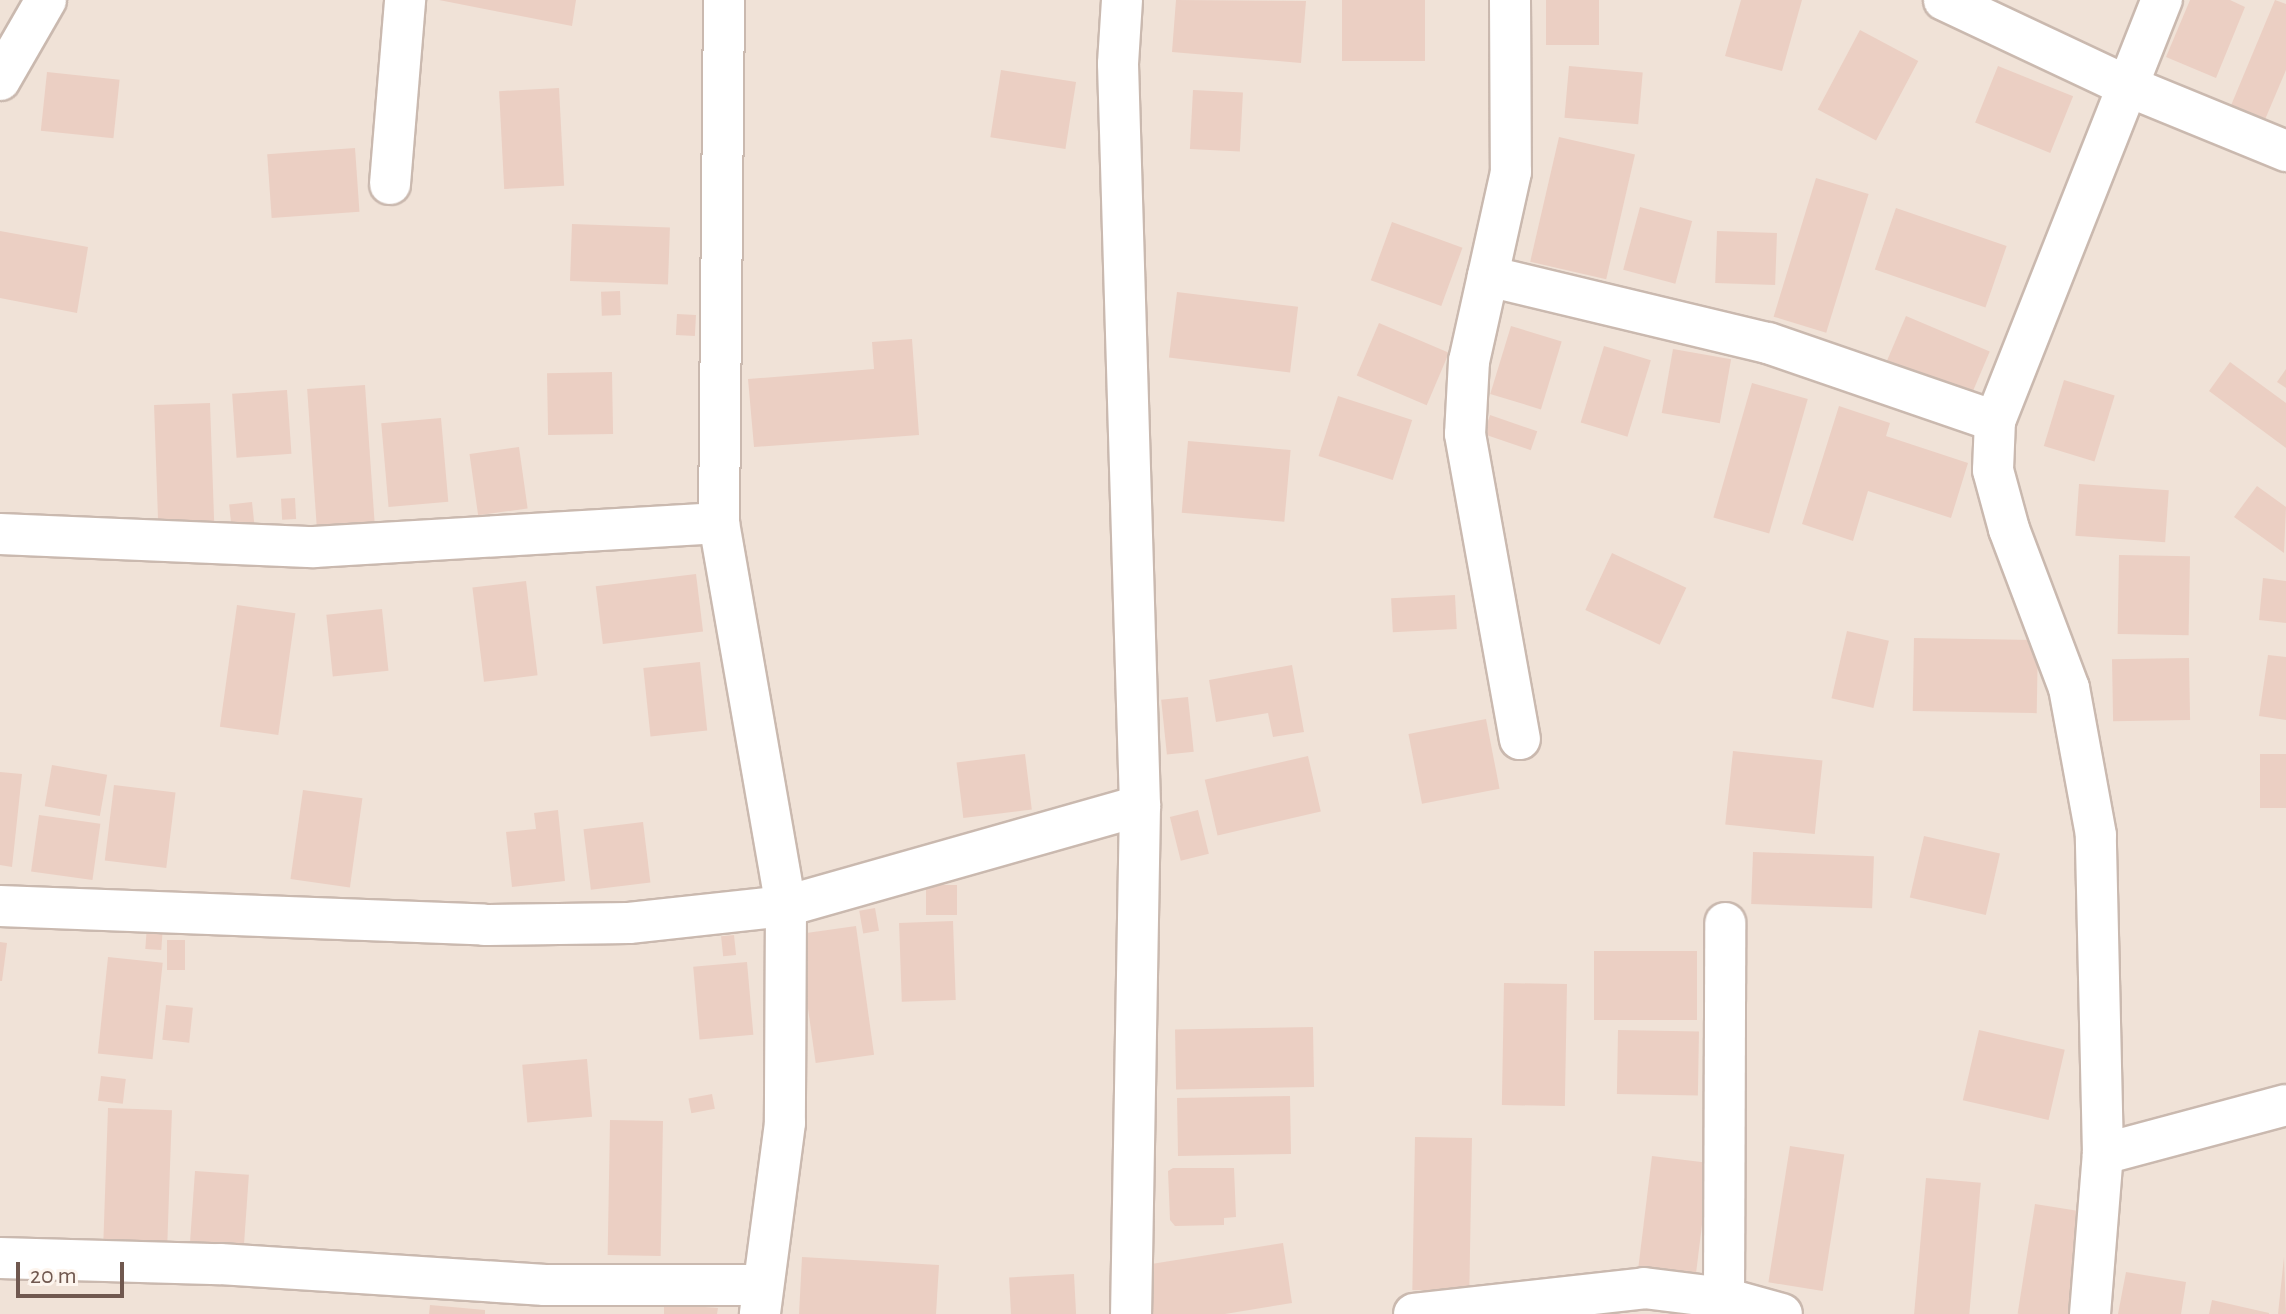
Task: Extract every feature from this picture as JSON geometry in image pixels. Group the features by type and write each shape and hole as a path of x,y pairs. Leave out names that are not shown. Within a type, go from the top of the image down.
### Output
{"street":[{"path":"0,80 46,0"},
{"path":"390,184 405,0"},
{"path":"0,1258 220,1264 760,1300 785,1123 786,906 719,523 724,0"},
{"path":"1122,0 1118,64 1140,806 1131,1314"},
{"path":"1510,0 1511,172 1469,361 1465,434 1520,739"},
{"path":"1944,0 2125,85 2286,151"},
{"path":"2090,1314 2103,1154 2096,835 2084,751 2069,688 2009,529 1993,470 1995,421 2125,85 2162,0"},
{"path":"1488,276 1768,343 1995,421"},
{"path":"0,534 314,547 719,523"},
{"path":"0,906 484,925 629,923 786,906 1140,806"},
{"path":"1724,1298 1725,923"},
{"path":"2103,1154 2286,1105"},
{"path":"1414,1314 1644,1288 1724,1298 1782,1314"}],"shaded area":[{"path":"0,0 2286,0 2286,1314 0,1314"}],"building":[{"path":"439,0 576,0 572,26"},
{"path":"1176,0 1306,1 1301,63 1172,52"},
{"path":"1342,0 1425,0 1425,61 1342,61"},
{"path":"1546,0 1599,0 1599,45 1546,45"},
{"path":"1741,0 1802,0 1782,71 1725,56"},
{"path":"2190,0 2230,0 2245,7 2216,78 2166,57"},
{"path":"2275,0 2286,4 2286,70 2261,129 2227,115"},
{"path":"1860,30 1918,61 1876,140 1818,109"},
{"path":"1569,66 1643,72 1638,124 1564,118"},
{"path":"1998,66 2073,96 2050,153 1975,123"},
{"path":"1001,70 1076,82 1065,149 990,137"},
{"path":"47,72 120,80 113,138 41,131"},
{"path":"559,88 564,186 504,189 499,91"},
{"path":"1193,90 1243,93 1240,152 1190,149"},
{"path":"1559,137 1635,155 1606,279 1530,262"},
{"path":"355,148 359,212 272,218 267,154"},
{"path":"1816,178 1869,194 1826,333 1774,317"},
{"path":"1640,207 1692,221 1675,284 1623,270"},
{"path":"1896,208 2007,246 1985,308 1875,269"},
{"path":"1392,222 1462,248 1441,306 1371,280"},
{"path":"572,224 670,227 668,284 570,281"},
{"path":"0,231 88,247 77,313 0,298"},
{"path":"1717,231 1777,233 1775,285 1715,283"},
{"path":"620,291 621,315 602,316 601,292"},
{"path":"1177,292 1298,307 1290,372 1169,358"},
{"path":"677,314 696,315 695,336 676,335"},
{"path":"1906,316 1990,352 1968,403 1884,368"},
{"path":"1379,323 1449,353 1427,405 1357,375"},
{"path":"1511,326 1562,341 1541,409 1490,394"},
{"path":"912,339 919,435 754,447 748,379 874,369 872,342"},
{"path":"1604,346 1651,360 1627,437 1581,423"},
{"path":"1673,349 1731,359 1720,423 1662,413"},
{"path":"2230,362 2286,403 2286,448 2209,391"},
{"path":"2286,369 2286,388 2277,382"},
{"path":"612,372 613,434 548,435 547,373"},
{"path":"2064,380 2115,395 2095,461 2044,446"},
{"path":"1752,383 1808,399 1769,534 1713,518"},
{"path":"365,385 375,526 317,530 307,389"},
{"path":"287,390 291,454 237,458 232,394"},
{"path":"1338,396 1412,420 1393,480 1319,456"},
{"path":"210,403 214,525 158,527 154,405"},
{"path":"1839,406 1890,423 1886,436 1968,463 1951,518 1868,491 1853,541 1802,524"},
{"path":"1490,415 1537,431 1531,450 1483,434"},
{"path":"441,418 448,502 389,507 381,423"},
{"path":"1188,441 1291,450 1284,522 1182,513"},
{"path":"519,447 528,508 478,515 469,454"},
{"path":"2079,484 2169,490 2165,542 2075,536"},
{"path":"2257,486 2286,507 2284,553 2234,517"},
{"path":"295,498 296,519 282,520 281,499"},
{"path":"252,502 255,529 232,531 229,504"},
{"path":"1612,553 1686,588 1660,645 1585,610"},
{"path":"2119,555 2190,556 2189,635 2118,634"},
{"path":"696,574 703,632 603,644 596,586"},
{"path":"2263,578 2286,581 2286,623 2259,620"},
{"path":"526,581 538,675 484,682 472,588"},
{"path":"1455,595 1457,629 1393,632 1391,598"},
{"path":"237,605 295,613 278,735 220,727"},
{"path":"382,609 388,671 333,677 326,615"},
{"path":"1847,631 1889,641 1873,708 1831,698"},
{"path":"1914,638 2038,640 2037,713 1913,711"},
{"path":"2268,655 2286,657 2286,720 2259,716"},
{"path":"2189,658 2190,720 2113,721 2112,659"},
{"path":"700,662 707,731 651,737 643,668"},
{"path":"1292,665 1304,732 1273,737 1268,713 1216,722 1209,680"},
{"path":"1188,697 1194,752 1167,755 1161,700"},
{"path":"1486,719 1500,789 1422,804 1408,734"},
{"path":"1733,751 1823,760 1815,834 1725,825"},
{"path":"1025,754 1032,810 963,818 957,762"},
{"path":"2260,754 2286,754 2286,808 2260,808"},
{"path":"1308,756 1321,812 1218,835 1205,780"},
{"path":"52,765 107,775 100,816 45,806"},
{"path":"0,772 22,774 12,867 0,865"},
{"path":"114,785 176,793 166,868 105,860"},
{"path":"303,790 362,798 350,887 290,879"},
{"path":"558,810 565,881 512,887 506,832 536,829 534,813"},
{"path":"1198,810 1209,854 1181,861 1170,817"},
{"path":"39,815 100,824 92,880 31,871"},
{"path":"643,822 650,883 591,890 583,829"},
{"path":"1924,836 2000,854 1986,915 1910,897"},
{"path":"1753,852 1874,856 1872,908 1751,904"},
{"path":"926,885 957,885 957,915 926,915"},
{"path":"875,908 879,931 863,933 859,911"},
{"path":"953,921 956,1000 902,1002 899,923"},
{"path":"147,925 163,926 161,950 145,949"},
{"path":"856,926 874,1055 816,1063 798,934"},
{"path":"734,935 736,955 723,956 721,936"},
{"path":"167,940 185,940 185,970 167,970"},
{"path":"0,942 7,943 2,981 0,981"},
{"path":"1594,951 1697,951 1697,1020 1594,1020"},
{"path":"108,957 163,963 153,1059 98,1053"},
{"path":"747,962 753,1035 700,1039 693,967"},
{"path":"1504,983 1567,984 1565,1106 1502,1105"},
{"path":"166,1005 193,1008 189,1043 162,1040"},
{"path":"1313,1027 1314,1087 1176,1089 1175,1029"},
{"path":"1618,1030 1699,1031 1698,1095 1617,1094"},
{"path":"1979,1030 2065,1050 2049,1120 1963,1100"},
{"path":"587,1059 592,1117 527,1122 522,1065"},
{"path":"101,1076 126,1079 123,1104 98,1101"},
{"path":"712,1094 715,1109 691,1113 688,1099"},
{"path":"1290,1096 1291,1154 1178,1156 1177,1098"},
{"path":"108,1108 172,1110 167,1242 103,1240"},
{"path":"610,1120 663,1121 661,1256 608,1255"},
{"path":"1415,1137 1472,1138 1469,1291 1412,1290"},
{"path":"1790,1146 1844,1155 1823,1291 1768,1282"},
{"path":"1652,1156 1710,1163 1696,1273 1638,1266"},
{"path":"1173,1168 1234,1168 1236,1217 1224,1218 1224,1225 1175,1226 1170,1220 1168,1171"},
{"path":"195,1171 249,1175 243,1252 190,1248"},
{"path":"1926,1178 1981,1183 1969,1314 1914,1314"},
{"path":"2035,1204 2091,1213 2075,1314 2018,1314"},
{"path":"1283,1243 1292,1303 1225,1314 1153,1314 1145,1265"},
{"path":"802,1257 939,1265 936,1314 799,1314"},
{"path":"2284,1257 2286,1314 2278,1314"},
{"path":"2126,1272 2186,1282 2181,1314 2118,1314"},
{"path":"1074,1274 1076,1314 1011,1314 1009,1277"},
{"path":"2212,1300 2269,1313 2269,1314 2209,1314"},
{"path":"664,1304 718,1308 717,1314 664,1314"},
{"path":"430,1305 485,1310 485,1314 429,1314"}]}
